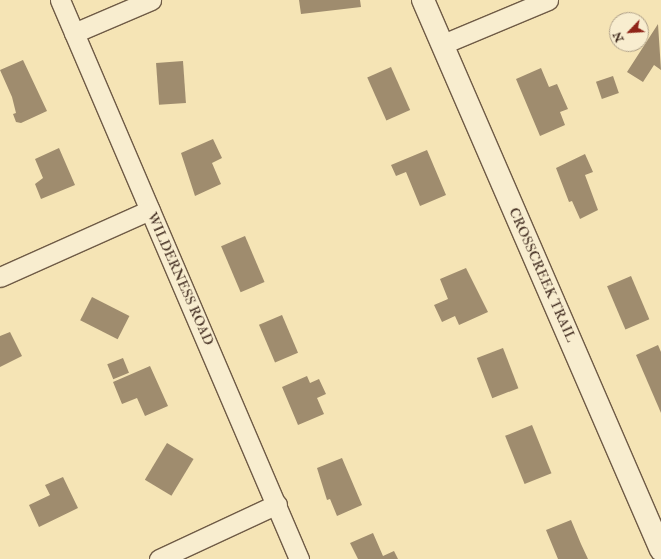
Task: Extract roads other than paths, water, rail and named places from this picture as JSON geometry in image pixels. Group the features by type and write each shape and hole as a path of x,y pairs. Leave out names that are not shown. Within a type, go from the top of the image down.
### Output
{"street":[{"name":"WILDERNESS ROAD","path":"60,0 277,504 299,559"},
{"path":"74,33 151,0"},
{"name":"CROSSCREEK TRAIL","path":"423,0 661,550"},
{"path":"443,44 548,0"},
{"path":"0,277 150,210"},
{"path":"159,559 277,504"}]}
